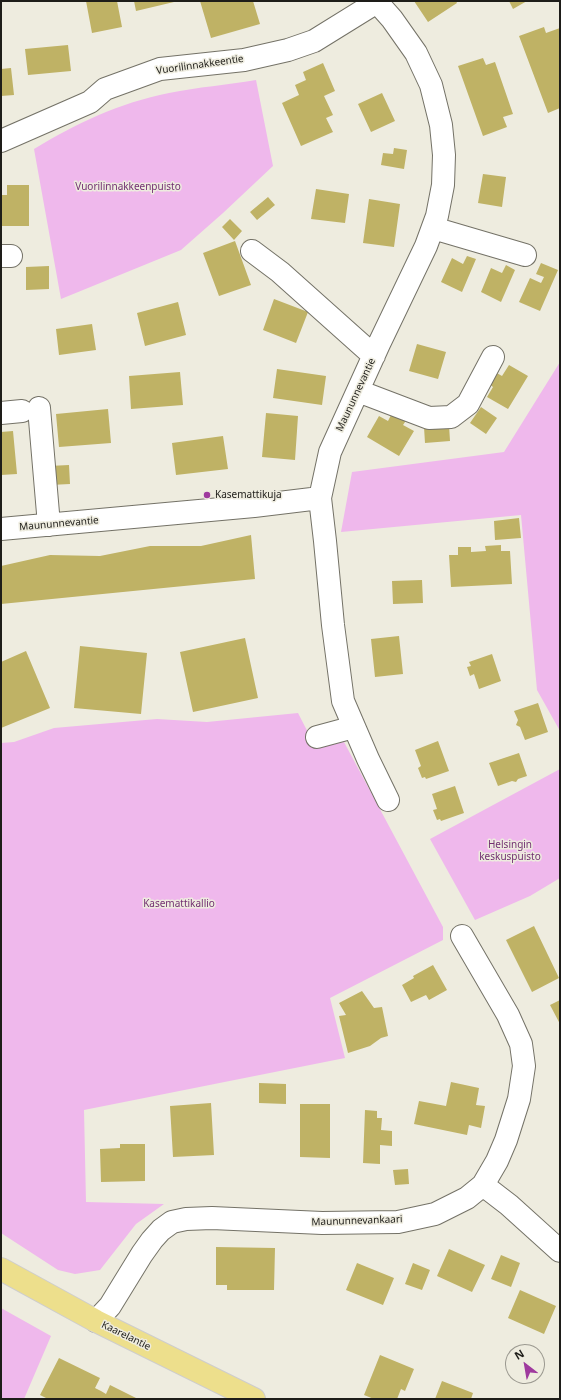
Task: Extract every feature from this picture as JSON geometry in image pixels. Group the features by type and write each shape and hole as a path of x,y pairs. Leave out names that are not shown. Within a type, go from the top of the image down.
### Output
{"main road":[{"name":"Kaarelantie","path":"1,1269 96,1321 254,1399"}],"street":[{"name":"Vuorilinnakkeentie","path":"1,141 90,102 106,89 160,69 244,60 288,50 314,42 377,2"},
{"name":"Maununnevantie","path":"1,529 254,506 320,498 330,452 426,246 437,216 443,185 444,155 441,125 431,85 416,53 392,19 377,2"},
{"path":"432,228 526,255"},
{"path":"252,251 280,272 374,356"},
{"path":"358,391 429,418 451,417 468,404 493,357"},
{"path":"20,411 49,525"},
{"path":"320,498 333,625 343,701 373,770 388,800"},
{"path":"317,737 354,727"},
{"name":"Maununnevankaari","path":"96,1321 110,1306 152,1240 161,1230 172,1222 186,1219 212,1218 322,1223 398,1222 435,1214 467,1198 483,1185 506,1140 519,1099 524,1066 520,1044 508,1015 462,936"},
{"path":"483,1185 509,1205 560,1251"}],"green space":[{"name":"Vuorilinnakkeenpuisto","path":"256,80 273,166 181,250 61,299 34,149 82,122 133,102 180,91"},
{"path":"560,362 560,731 537,690 521,515 341,532 352,472 504,452"},
{"name":"Kasemattikallio","path":"298,713 316,748 344,742 443,927 443,940 330,998 345,1058 84,1110 86,1202 164,1204 136,1224 100,1270 75,1274 58,1270 1,1233 1,743 14,742 54,728 157,719 207,722"},
{"name":"Helsingin keskuspuisto","path":"560,769 560,878 530,896 475,920 430,839"},
{"path":"1,1308 51,1336 24,1399 1,1399"}],"building":[{"path":"86,1 117,1 122,27 92,33"},
{"path":"134,1 174,1 174,2 136,11"},
{"path":"200,1 253,1 260,24 211,38"},
{"path":"414,1 456,1 457,3 428,22"},
{"path":"509,1 527,1 513,9"},
{"path":"544,27 546,33 560,28 560,108 548,113 519,36"},
{"path":"68,45 71,71 28,75 25,49"},
{"path":"483,58 486,65 495,62 513,114 503,117 507,127 483,136 458,66"},
{"path":"323,63 335,91 324,96 333,115 326,118 333,132 301,146 282,103 299,95 295,85 306,80 303,72"},
{"path":"11,68 14,95 1,96 1,69"},
{"path":"382,93 395,121 371,132 358,104"},
{"path":"394,148 407,150 404,169 381,165 383,153 393,154"},
{"path":"483,174 506,177 502,207 478,203"},
{"path":"7,185 29,185 29,226 1,226 1,195 7,195"},
{"path":"316,189 349,194 345,223 311,219"},
{"path":"268,197 275,205 257,220 250,212"},
{"path":"369,199 400,204 394,247 363,243"},
{"path":"230,219 242,231 234,240 222,227"},
{"path":"235,241 251,285 219,296 203,253"},
{"path":"467,256 476,259 462,292 441,282 452,258 463,264"},
{"path":"541,263 558,270 540,311 519,302 530,278 541,283 544,277 536,274"},
{"path":"506,265 515,270 501,302 481,292 491,268 502,273"},
{"path":"49,266 49,289 26,290 26,267"},
{"path":"274,299 308,312 296,343 263,330"},
{"path":"178,302 186,335 145,346 137,313"},
{"path":"92,324 96,350 59,355 56,329"},
{"path":"417,344 446,352 438,379 409,371"},
{"path":"509,365 528,376 508,409 487,397 493,387 488,383 495,372 502,376"},
{"path":"277,369 326,376 322,405 273,398"},
{"path":"180,372 183,405 131,409 129,376"},
{"path":"481,407 497,418 486,434 470,423"},
{"path":"108,409 111,443 59,447 56,414"},
{"path":"393,411 407,419 403,425 414,431 399,456 367,437 379,416 388,421"},
{"path":"266,413 298,416 295,460 262,457"},
{"path":"449,425 450,441 425,443 424,427"},
{"path":"13,431 17,474 1,475 1,432"},
{"path":"223,436 228,469 176,475 172,443"},
{"path":"69,465 70,484 50,485 49,466"},
{"path":"519,518 521,538 495,540 494,521"},
{"path":"251,535 255,579 1,604 1,566 50,555 100,556 150,546 201,546"},
{"path":"501,545 501,551 510,551 512,584 451,587 449,555 458,555 458,547 471,547 471,552 486,551 485,546"},
{"path":"422,580 423,603 393,604 392,581"},
{"path":"399,636 403,674 375,677 371,639"},
{"path":"245,638 258,698 193,712 180,652"},
{"path":"80,646 147,653 141,714 74,708"},
{"path":"26,651 50,708 1,728 1,662"},
{"path":"492,654 501,681 479,689 474,674 470,676 467,667 471,666 469,662"},
{"path":"538,703 548,732 525,740 520,727 516,725 518,720 514,711"},
{"path":"438,741 449,771 426,779 425,777 422,778 418,768 421,766 415,750"},
{"path":"519,753 527,776 518,779 516,782 512,781 498,786 489,763"},
{"path":"455,786 464,813 441,821 440,819 437,820 433,810 437,809 432,794"},
{"path":"534,926 559,978 532,992 506,940"},
{"path":"433,965 447,990 429,1000 426,995 411,1002 402,985 414,978 413,976"},
{"path":"362,991 374,1008 382,1007 388,1036 381,1038 370,1046 348,1053 339,1016 346,1015 339,1003"},
{"path":"560,1000 560,1024 550,1005"},
{"path":"451,1082 479,1088 476,1105 485,1106 481,1128 469,1125 467,1135 414,1124 419,1101 446,1106"},
{"path":"259,1083 286,1084 286,1104 259,1103"},
{"path":"211,1103 214,1155 173,1157 170,1106"},
{"path":"300,1104 330,1104 330,1158 300,1157"},
{"path":"365,1110 377,1111 377,1118 382,1118 381,1130 392,1131 392,1146 380,1145 380,1164 363,1163"},
{"path":"120,1144 145,1144 145,1181 101,1182 100,1149 120,1148"},
{"path":"408,1169 409,1184 395,1185 393,1170"},
{"path":"216,1247 275,1248 274,1290 227,1290 227,1285 216,1285"},
{"path":"449,1249 485,1265 472,1292 437,1276"},
{"path":"501,1255 520,1263 511,1287 491,1279"},
{"path":"357,1263 394,1278 383,1305 346,1290"},
{"path":"413,1263 430,1270 422,1290 405,1284"},
{"path":"520,1290 556,1306 544,1334 508,1318"},
{"path":"380,1355 414,1369 405,1391 401,1389 397,1399 374,1399 364,1395"},
{"path":"59,1358 100,1378 95,1388 106,1394 110,1385 138,1399 48,1399 40,1395"},
{"path":"442,1381 473,1393 471,1399 435,1399"}],"place":[{"name":"Kasemattikuja","path":"207,495"}]}
